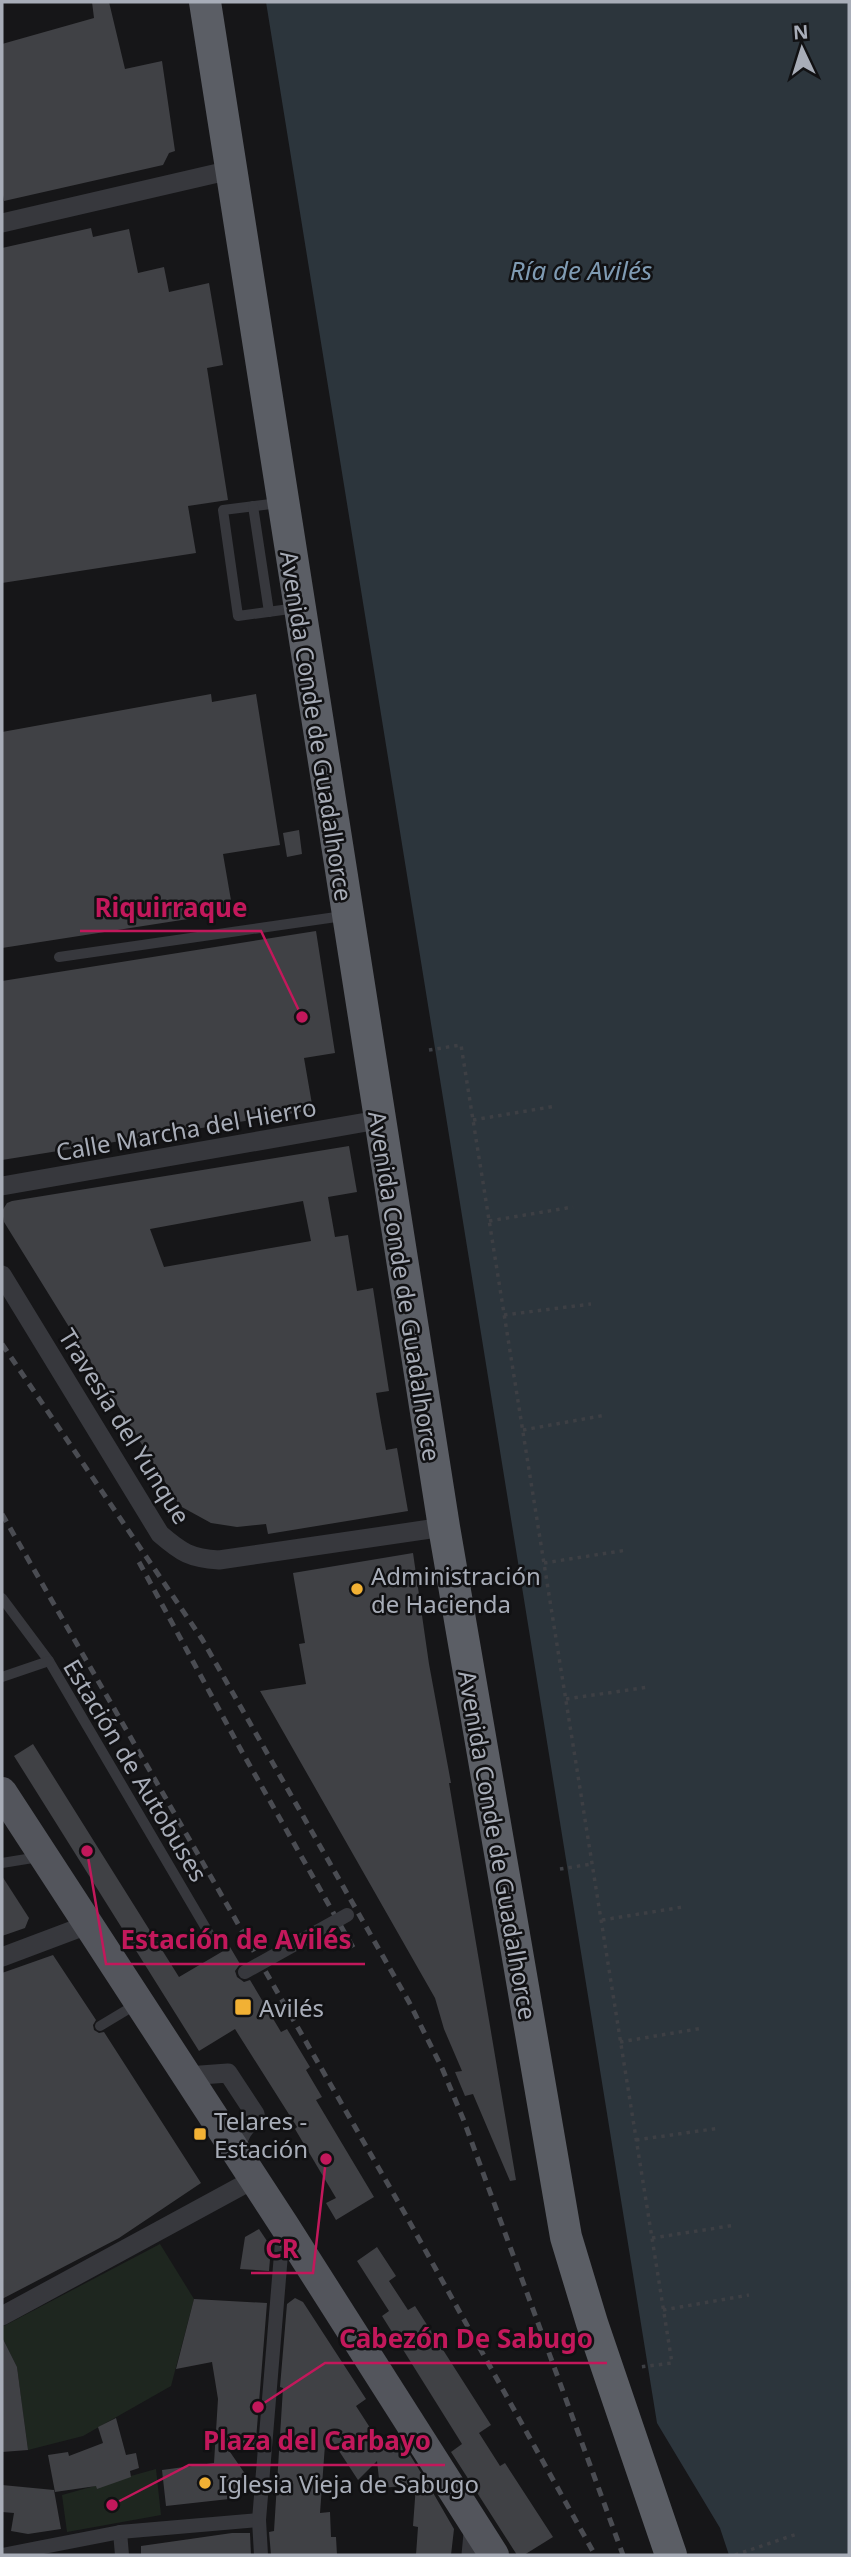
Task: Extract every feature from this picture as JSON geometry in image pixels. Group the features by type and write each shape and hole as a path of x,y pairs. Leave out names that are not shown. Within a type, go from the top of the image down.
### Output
{"highway":[{"name":"Avenida Conde de Guadalhorce","path":"205,2 232,170 268,504 284,610 347,915 444,1527 566,2238 671,2555"}],"main road":[{"path":"2,1792 284,2225 494,2555"}],"street":[{"path":"2,223 232,170"},
{"name":"Calle Marcha del Hierro","path":"2,1186 378,1120"},
{"name":"Travesía del Yunque","path":"2,1275 160,1534 182,1553 199,1559 219,1560 444,1527"},
{"path":"246,1972 348,1915"},
{"path":"2,1957 88,1924"},
{"path":"2,2316 254,2179"},
{"path":"261,2555 259,2520 284,2225"},
{"path":"2,2555 120,2532 259,2520"},
{"path":"471,2555 474,2523"},
{"path":"120,2532 122,2555"}],"lane":[{"path":"268,504 223,510 238,616 284,610"},
{"path":"59,957 347,915"},
{"path":"2,1598 49,1661"},
{"name":"Estación de Autobuses","path":"2,1677 49,1661 214,1942"},
{"path":"2,1863 44,1857"},
{"path":"100,2026 138,2003"}],"path":[{"path":"429,1050 461,1045 523,1430 672,2363 640,2367"},
{"path":"473,1121 555,1106"},
{"path":"489,1221 573,1207"},
{"path":"504,1315 591,1304"},
{"path":"523,1430 606,1415"},
{"path":"544,1563 627,1550"},
{"path":"566,1699 649,1686"},
{"path":"560,1869 592,1864"},
{"path":"601,1920 683,1907"},
{"path":"621,2042 703,2028"},
{"path":"636,2140 720,2128"},
{"path":"652,2238 736,2225"},
{"path":"663,2310 749,2295"},
{"path":"735,2555 797,2534"}],"shaded area":[{"path":"160,2244 194,2299 171,2386 83,2436 28,2450 17,2367 2,2337 2,2327"},
{"path":"156,2469 161,2515 67,2532 62,2495"}],"water":[{"name":"Ría de Avilés","path":"266,2 849,2 849,2555 729,2555 720,2528 657,2423"}],"building":[{"path":"92,2 109,2 125,69 162,61 175,151 169,153 163,165 4,201 2,44 94,18"},
{"path":"91,228 93,237 129,229 138,273 164,267 169,292 209,283 223,365 207,368 228,500 188,506 196,553 2,583 2,248"},
{"path":"211,694 212,702 256,694 280,845 223,854 233,912 2,948 2,732"},
{"path":"299,830 302,854 287,857 283,833"},
{"path":"316,931 335,1053 304,1058 313,1110 2,1160 2,981"},
{"path":"349,1146 357,1192 328,1197 335,1237 348,1235 357,1291 373,1288 389,1391 376,1393 386,1450 397,1448 408,1511 268,1534 266,1524 237,1527 211,1523 180,1506 4,1222 2,1211 7,1203","holes":["303,1201 311,1241 164,1267 150,1229"]},
{"path":"413,1553 429,1664 516,2180 510,2181 473,2094 465,2096 455,2072 462,2071 444,2029 435,1998 260,1691 306,1684 299,1644 305,1643 293,1573"},
{"path":"33,1744 179,1977 230,1947 240,1964 235,1971 237,1977 244,1982 250,1980 281,2032 287,2029 310,2067 306,2070 322,2097 316,2100 374,2197 336,2220 326,2203 336,2198 295,2129 297,2127 235,2029 199,2051 14,1756"},
{"path":"2,1876 29,1918 25,1928 2,1936"},
{"path":"53,1955 96,2020 94,2030 104,2032 201,2183 119,2238 2,2299 2,1973"},
{"path":"259,2229 271,2247 269,2271 240,2269 245,2237"},
{"path":"377,2247 396,2276 389,2281 408,2310 415,2306 491,2425 479,2433 500,2466 505,2463 553,2537 524,2555 517,2555 451,2452 462,2444 382,2316 389,2311 357,2261"},
{"path":"295,2298 303,2302 366,2399 356,2406 385,2451 402,2442 428,2484 454,2529 451,2555 416,2555 418,2527 413,2526 416,2485 380,2488 377,2461 358,2480 326,2431 320,2513 330,2512 331,2537 336,2537 337,2555 271,2555 269,2532 274,2531 283,2388 280,2387 287,2304"},
{"path":"194,2299 267,2303 255,2452 230,2452 248,2478 245,2488 229,2499 166,2506 162,2470 214,2463 218,2399 212,2362 176,2369"},
{"path":"2,2337 17,2367 28,2450 2,2452"},
{"path":"116,2418 126,2455 136,2453 139,2468 130,2471 131,2477 97,2489 96,2486 55,2492 48,2455 68,2452 69,2456 103,2443 98,2427"},
{"path":"2,2485 54,2490 61,2529 28,2534 11,2531 14,2513 2,2512"},
{"path":"232,2533 250,2533 251,2555 141,2555 141,2546"}],"railway":[{"path":"2,1344 202,1639 409,2002 442,2068 464,2121 623,2555"},
{"path":"2,1514 404,2212 595,2555"},
{"path":"139,1562 355,1951"}],"place":[{"name":"Riquirraque","path":"302,1017"},
{"name":"Administración de Hacienda","path":"357,1589"},
{"name":"Estación de Avilés","path":"87,1851"},
{"name":"Avilés","path":"243,2007"},
{"name":"Telares - Estación","path":"200,2134"},
{"name":"CR","path":"326,2159"},
{"name":"Cabezón De Sabugo","path":"258,2407"},
{"name":"Iglesia Vieja de Sabugo","path":"205,2483"},
{"name":"Plaza del Carbayo","path":"112,2505"}]}
